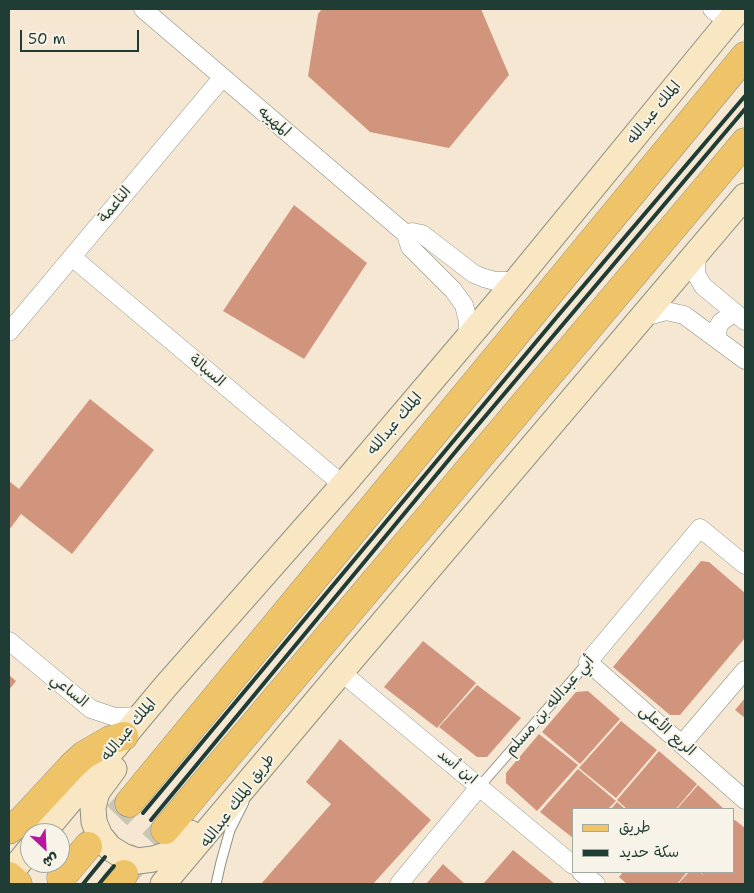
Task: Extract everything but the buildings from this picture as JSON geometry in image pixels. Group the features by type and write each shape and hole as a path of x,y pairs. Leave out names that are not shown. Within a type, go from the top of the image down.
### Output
{"main road":[{"name":"الملك عبدالله","path":"51,823 165,687 343,485 516,281 726,13"},
{"path":"129,803 745,56"},
{"path":"165,830 743,146"},
{"path":"163,884 302,717 745,196"},
{"path":"165,687 159,705 148,724 97,792 93,807 94,822 100,836 110,848 123,856 138,860 153,860 168,854 180,844 295,709 339,674"},
{"name":"طريق الملك عبدالله","path":"172,884 199,853 302,717"},
{"path":"9,830 22,820 84,755 132,726"},
{"path":"61,878 88,846"},
{"path":"18,884 9,875 20,861"}],"street":[{"name":"المهيبه","path":"143,9 406,234 410,247 453,290 464,305 468,322 467,339"},
{"name":"الناعمة","path":"11,326 72,257 222,78"},
{"name":"المهيبه","path":"406,234 412,232 422,234 474,274 495,281 516,281"},
{"path":"697,253 696,274 703,286 741,318"},
{"name":"السبالة","path":"72,257 343,485"},
{"path":"644,317 666,311 684,315 745,360"},
{"path":"717,338 718,327 722,322 731,315 741,318"},
{"name":"أبي عبدالله بن مسلم","path":"588,662 700,528 745,565"},
{"name":"الساعي","path":"9,641 91,709 115,717 132,726"},
{"name":"الريع الأعلى","path":"588,662 745,800"},
{"path":"682,744 745,670"},
{"name":"ابن أسد","path":"339,674 480,786 572,863"},
{"name":"أبي عبدالله بن مسلم","path":"399,884 480,786"},
{"path":"582,873 596,884"}],"lane":[{"name":"أبي عبدالله بن مسلم","path":"480,786 588,662"},
{"path":"216,884 230,830 256,778"}],"tunnel":[{"path":"88,846 129,803"},
{"path":"124,874 165,830"}],"railway":[{"path":"143,813 556,318 745,96"},
{"path":"151,820 461,445 745,109"},
{"path":"83,884 105,857"},
{"path":"99,884 114,866"}]}
